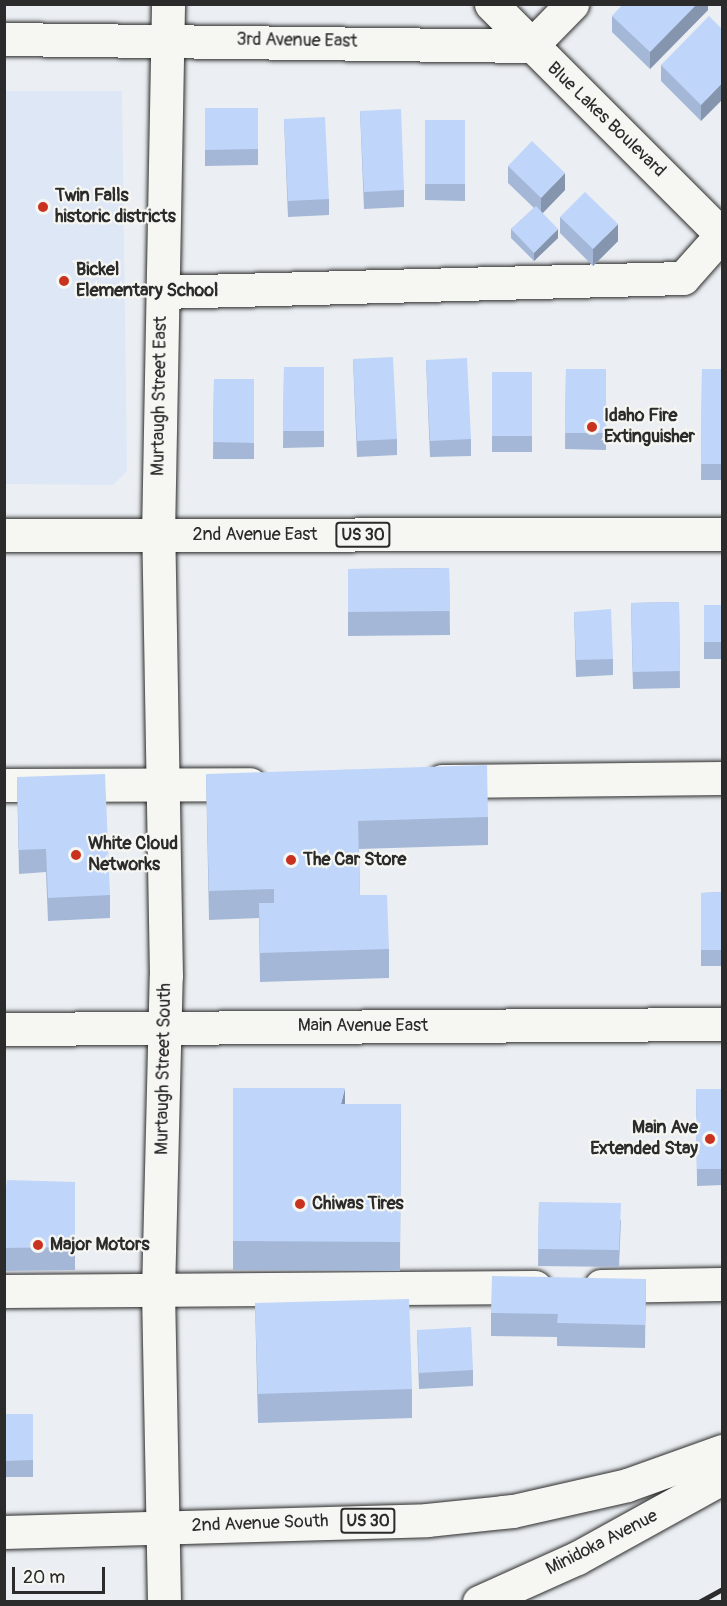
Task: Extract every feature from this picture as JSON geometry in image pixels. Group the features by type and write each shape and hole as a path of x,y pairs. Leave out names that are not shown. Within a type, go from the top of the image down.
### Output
{"street":[{"name":"Murtaugh Street East","path":"158,536 168,4"},
{"name":"Blue Lakes Boulevard","path":"490,4 722,234"},
{"path":"531,46 572,4"},
{"name":"3rd Avenue East","path":"4,39 167,38 531,46"},
{"path":"162,292 683,278 722,234"},
{"name":"2nd Avenue East","path":"4,535 723,534"},
{"name":"Murtaugh Street South","path":"158,536 165,1028 158,1293 164,1602"},
{"path":"416,782 723,778"},
{"path":"4,785 285,783"},
{"name":"Main Avenue East","path":"4,1029 723,1024"},
{"path":"4,1292 158,1293 723,1284"},
{"name":"2nd Avenue South","path":"4,1532 427,1520 513,1512 627,1485 723,1451"},
{"name":"Minidoka Avenue","path":"479,1602 577,1558 723,1478"}],"shaded area":[{"name":"Bickel Elementary School","path":"5,91 122,91 127,471 113,485 5,484"}],"building":[{"path":"623,4 697,4 650,52 612,16"},
{"path":"709,16 723,30 723,82 701,105 661,65"},
{"path":"205,108 258,108 258,149 205,150"},
{"path":"401,109 404,190 364,192 360,111"},
{"path":"325,117 329,199 288,201 284,119"},
{"path":"425,120 465,120 465,184 425,184"},
{"path":"532,141 565,173 541,198 508,166"},
{"path":"585,192 618,224 593,249 560,217"},
{"path":"536,206 558,229 534,253 511,229"},
{"path":"393,357 397,439 357,441 353,359"},
{"path":"467,358 471,439 430,441 426,360"},
{"path":"284,367 324,367 324,431 283,431"},
{"path":"566,369 606,369 606,433 565,433"},
{"path":"702,369 723,369 723,464 701,464"},
{"path":"492,372 532,372 532,436 492,436"},
{"path":"214,379 254,379 254,443 213,442"},
{"path":"449,568 450,611 348,612 348,569"},
{"path":"679,602 680,671 633,672 631,603"},
{"path":"704,605 723,605 723,642 704,642"},
{"path":"611,609 613,659 576,660 574,612"},
{"path":"487,765 488,817 358,821 360,895 387,895 389,949 260,953 259,903 274,903 274,889 209,891 206,774"},
{"path":"105,774 110,895 48,898 46,849 19,850 17,777"},
{"path":"723,892 723,950 701,950 701,893"},
{"path":"233,1088 345,1088 341,1104 401,1104 400,1242 233,1241"},
{"path":"696,1089 723,1089 723,1169 697,1169"},
{"path":"7,1180 75,1182 75,1247 4,1248 4,1204"},
{"path":"539,1202 621,1203 619,1250 538,1249"},
{"path":"492,1276 646,1279 645,1325 557,1323 558,1314 491,1313"},
{"path":"409,1299 412,1389 258,1394 255,1303"},
{"path":"471,1327 473,1370 419,1373 417,1330"},
{"path":"4,1414 33,1414 33,1460 4,1461"}],"railway":[{"path":"699,1602 722,1589"}],"place":[{"name":"Twin Falls historic districts","path":"43,207"},
{"name":"Bickel Elementary School","path":"64,281"},
{"name":"Idaho Fire Extinguisher","path":"592,427"},
{"name":"White Cloud Networks","path":"76,855"},
{"name":"The Car Store","path":"291,860"},
{"name":"Main Ave Extended Stay","path":"710,1139"},
{"name":"Chiwas Tires","path":"300,1204"},
{"name":"Major Motors","path":"38,1245"}]}
